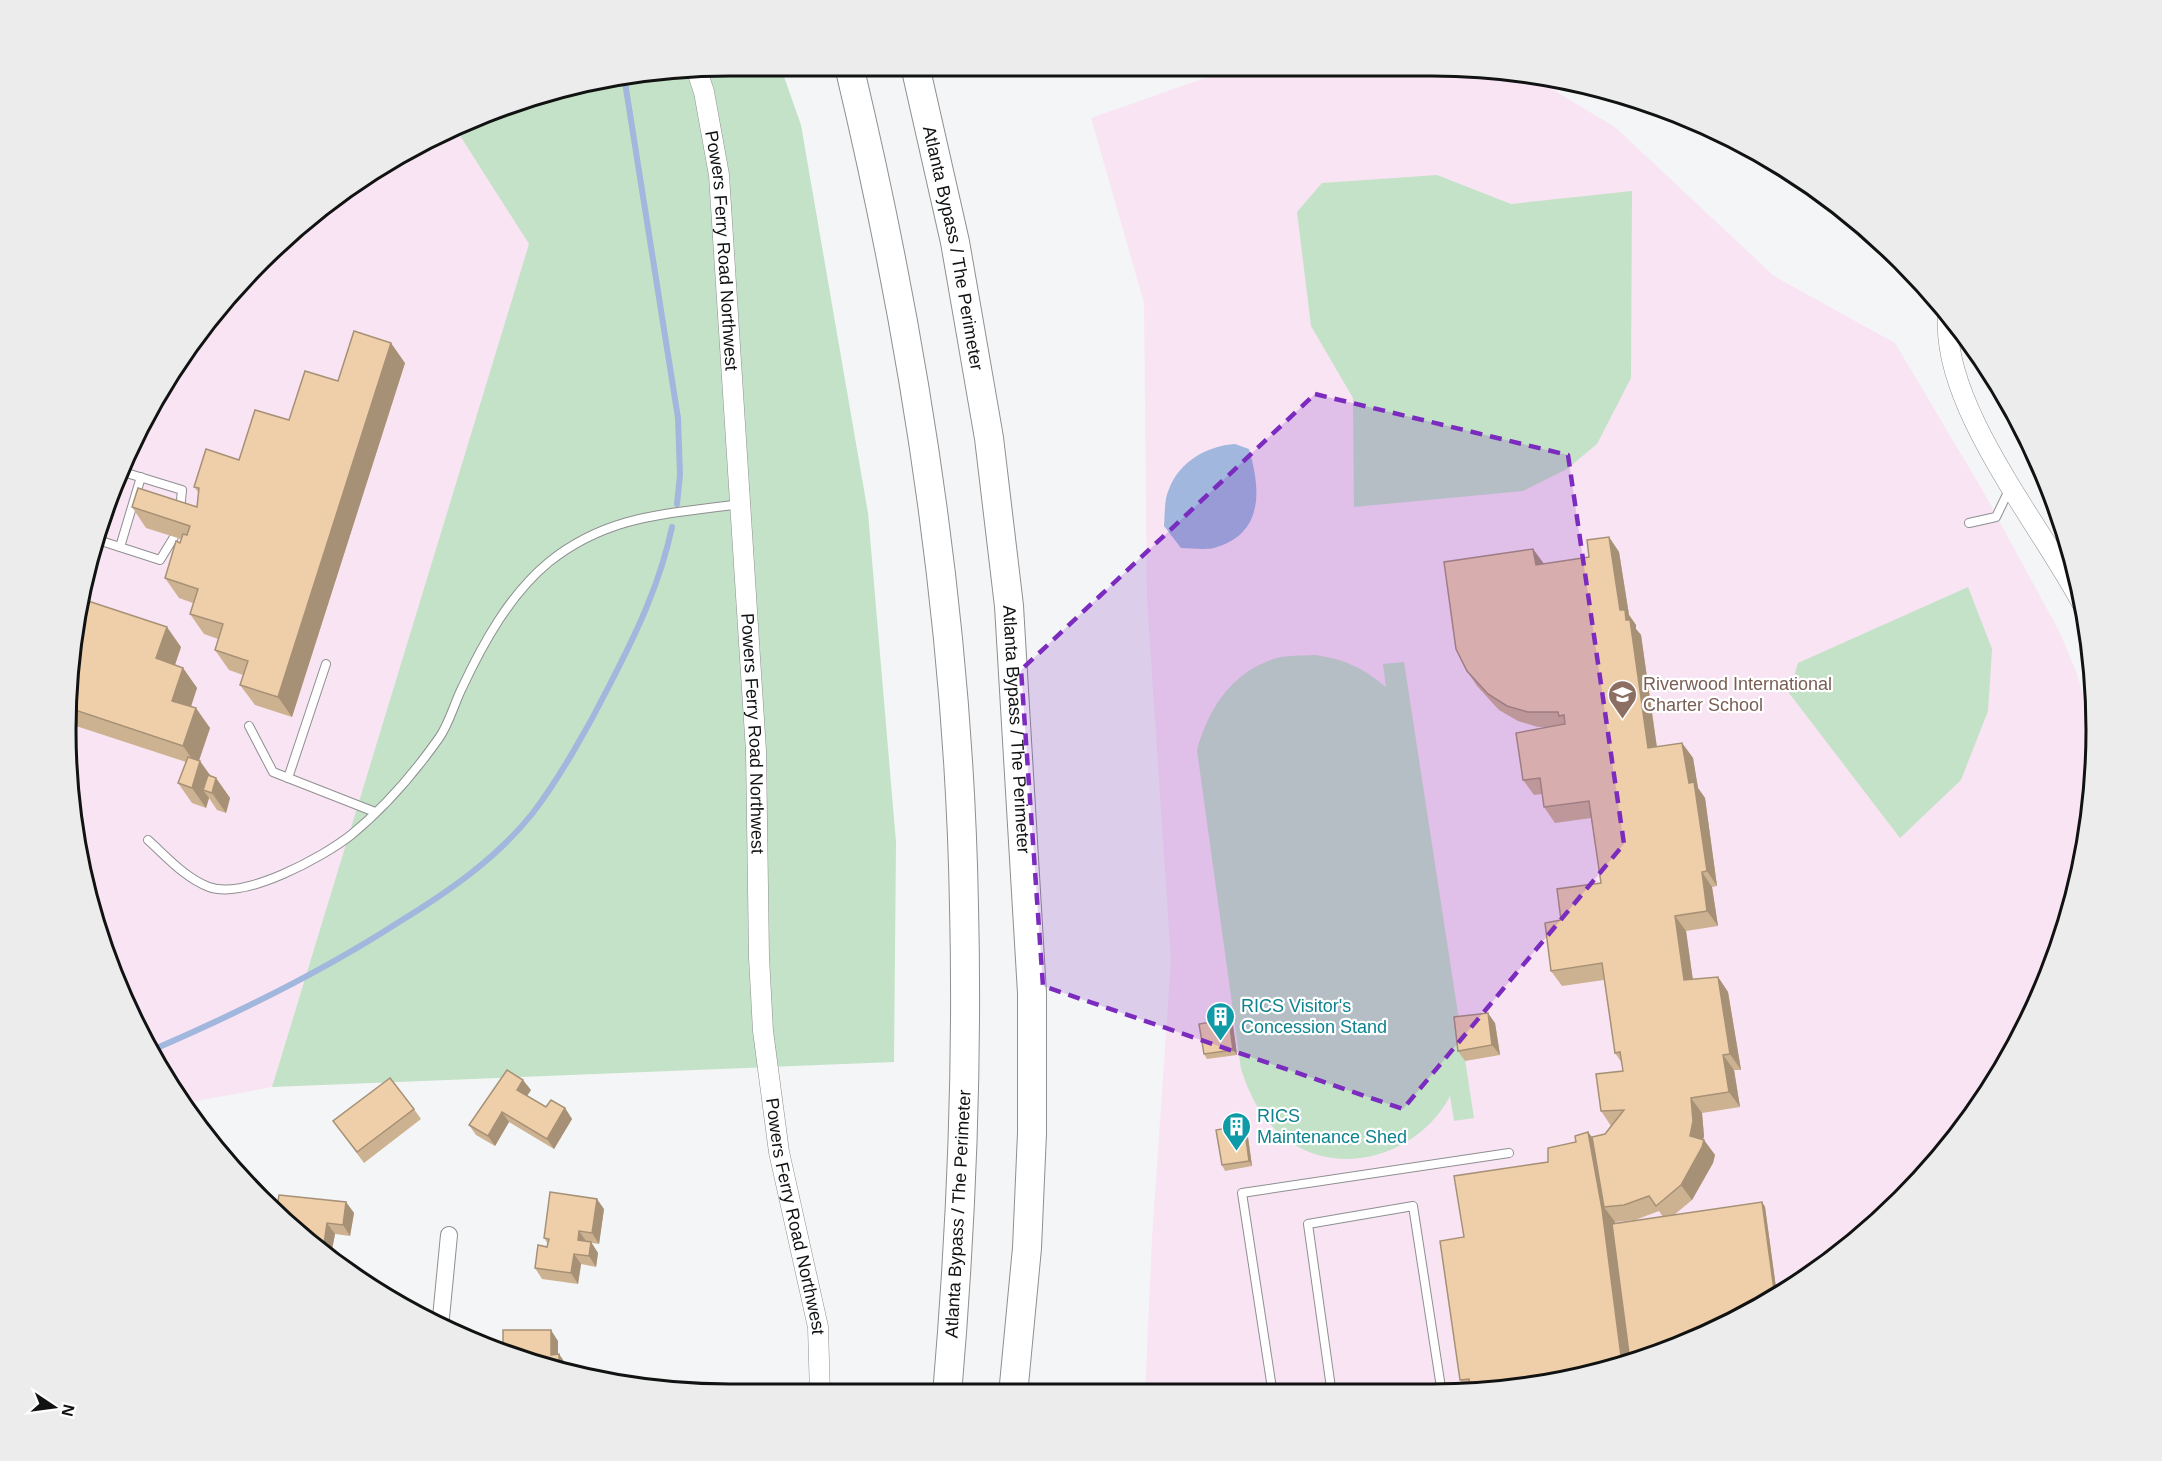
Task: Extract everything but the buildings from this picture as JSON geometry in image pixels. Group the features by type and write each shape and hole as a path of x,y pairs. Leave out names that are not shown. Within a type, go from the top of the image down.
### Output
{"highway":[{"name":"Atlanta Bypass / The Perimeter","path":"851,76 897,294 923,440 949,651 964,904 965,1082 959,1259 948,1384"},
{"name":"Atlanta Bypass / The Perimeter","path":"917,76 955,242 989,438 1009,606 1032,993 1028,1248 1014,1384"}],"street":[{"name":"Powers Ferry Road Northwest","path":"699,77 704,92 719,175 756,751 759,957 763,1031 779,1152 818,1327 820,1384"},
{"path":"1949,330 1950,360 1958,387 1970,413 2011,485 2065,571"},
{"path":"441,1317 449,1235"}],"lane":[{"path":"129,474 182,490 180,517"},
{"path":"120,547 141,477"},
{"path":"1969,523 1996,517 2011,485"},
{"path":"148,840 192,878 211,888 232,889 258,884 325,851 350,835 375,812 441,736 493,629 520,593 547,564 577,541 616,524 687,509 741,504"},
{"path":"105,542 159,560 174,537"},
{"path":"288,778 326,664"},
{"path":"249,726 273,772 375,812"},
{"path":"1271,1384 1242,1193 1509,1153"},
{"path":"1330,1384 1308,1224 1413,1206 1440,1384"}],"highlighted area":[{"path":"1315,394 1568,455 1624,844 1403,1109 1043,986 1021,670"}],"shaded area":[{"name":"Riverwood International Charter School","path":"1210,76 1432,76 1517,82 1549,87 1615,127 1774,276 1895,343 1983,491 2060,633 2085,699 2086,730 2080,816 2063,900 2036,981 2018,1020 1998,1058 1950,1129 1894,1193 1863,1222 1795,1274 1758,1297 1682,1335 1642,1350 1559,1372 1517,1379 1432,1384 1145,1384 1152,1238 1171,960 1147,598 1144,303 1091,118"},
{"path":"460,135 530,244 272,1087 193,1102 164,1058 126,981 99,900 82,816 76,730 82,645 89,603 111,520 126,480 164,403 212,332 268,268 332,212 403,164"}],"green space":[{"path":"784,76 801,125 868,513 896,842 894,1062 272,1087 529,244 460,135 520,111 603,89 688,78"},
{"path":"1437,175 1511,204 1632,191 1631,378 1597,444 1567,469 1523,491 1354,507 1353,398 1311,326 1297,212 1322,183"},
{"path":"1968,587 1992,649 1988,711 1961,780 1900,838 1789,693 1798,663"},
{"path":"1315,655 1353,665 1386,687 1383,664 1404,662 1474,1118 1454,1121 1450,1096 1436,1117 1417,1135 1395,1148 1372,1156 1347,1159 1323,1156 1299,1147 1278,1132 1260,1111 1244,1078 1197,750 1208,719 1216,705 1236,681 1261,664 1277,658"}],"water":[{"path":"1235,444 1249,449 1253,464 1256,495 1255,509 1250,521 1242,532 1230,541 1214,548 1181,548 1164,526 1166,497 1174,479 1187,463 1196,457 1214,448"}],"waterway":[{"path":"625,85 678,418 680,475 677,504"},
{"path":"158,1047 246,1007 369,941 435,899 503,846 532,814 553,785 601,702 646,608 661,569 672,527"}],"place":[{"name":"Riverwood International Charter School","path":"1622,720"},
{"name":"RICS Visitor's Concession Stand","path":"1220,1042"},
{"name":"RICS Maintenance Shed","path":"1236,1152"}]}
